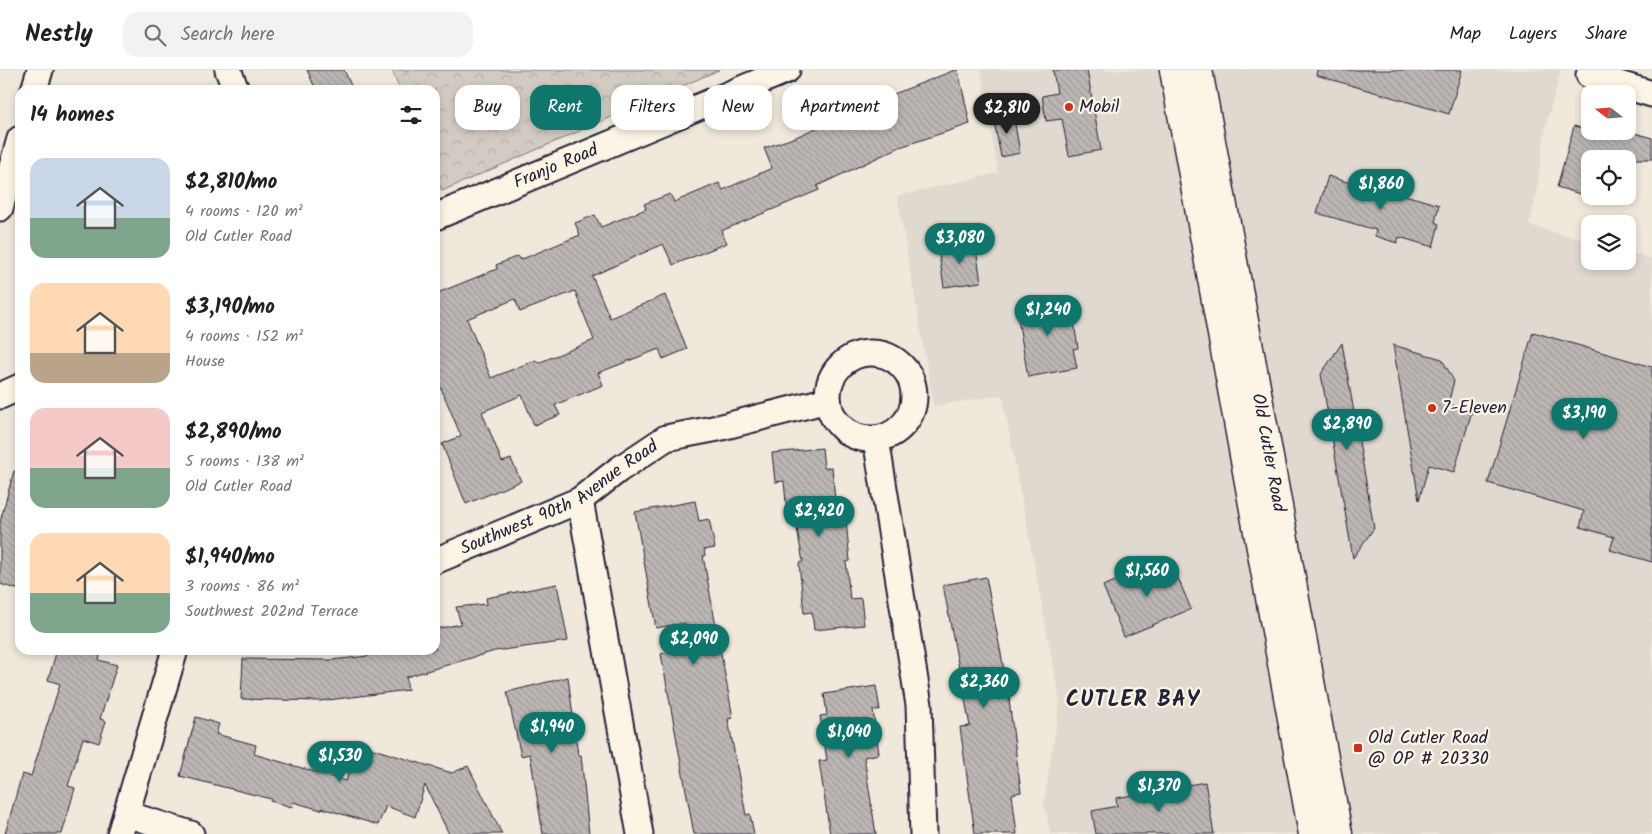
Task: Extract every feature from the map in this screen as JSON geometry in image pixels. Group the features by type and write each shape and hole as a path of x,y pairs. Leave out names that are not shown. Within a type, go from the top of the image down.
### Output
{"main road":[{"name":"Old Cutler Road","path":"1174,70 1218,246 1304,717 1314,834"},
{"name":"Old Cutler Road","path":"1198,70 1218,246"},
{"name":"Old Cutler Road","path":"1304,717 1338,834"}],"street":[{"path":"36,85 40,70"},
{"path":"228,70 234,85"},
{"name":"Franjo Road","path":"440,215 787,70"},
{"path":"1589,75 1652,94"},
{"path":"0,208 15,156"},
{"path":"872,352 886,355 898,362 908,373 914,387 914,401 910,415 902,427 890,436 876,439 862,439 849,434 839,425 832,413 828,400 829,385 836,372 845,362 858,355 872,352"},
{"path":"0,396 15,390"},
{"name":"Southwest 90th Avenue Road","path":"440,559 580,500 618,470 666,438 718,428 828,400"},
{"path":"876,439 919,705 923,834"},
{"path":"580,500 640,834"},
{"path":"173,658 123,824 191,834"}],"shaded area":[{"path":"981,70 1561,70 1546,124 1536,196 1529,225 1581,239 1581,270 1636,270 1636,254 1652,259 1652,834 1050,834 1044,802 1060,701 1002,395 934,406 897,196 998,173"}],"green space":[{"path":"392,70 719,70 685,85 611,85 611,117 601,122 601,85 530,85 530,130 582,130 442,191 440,186 440,85 398,85"}],"building":[{"path":"307,70 344,70 351,85 314,85"},
{"path":"958,70 970,124 900,147 817,186 819,190 721,231 727,243 673,265 663,244 592,276 610,318 665,295 687,349 663,359 659,349 598,373 603,385 555,405 560,415 534,425 522,395 482,412 502,462 511,459 521,481 466,504 442,444 461,436 440,388 440,292 497,269 496,265 518,256 520,260 580,235 575,223 595,215 601,227 646,209 644,204 670,194 674,202 719,183 723,190 772,168 764,148 811,130 898,130 898,92","holes":["575,291 594,340 538,363 536,360 491,378 467,319 515,299 520,312"]},
{"name":"Mobil","path":"1053,70 1087,70 1101,150 1069,156 1062,119 1046,121 1042,96 1057,93"},
{"path":"1317,70 1462,70 1449,114 1316,75"},
{"path":"1013,113 1020,153 1001,157 993,116"},
{"path":"1574,126 1581,128 1581,140 1636,140 1636,133 1652,138 1652,159 1636,159 1636,150 1581,150 1581,194 1557,187"},
{"path":"1328,176 1350,183 1351,179 1439,205 1435,222 1439,224 1433,247 1399,237 1397,243 1375,236 1376,230 1317,213"},
{"path":"975,242 981,282 944,287 938,248"},
{"path":"1070,298 1078,348 1073,349 1077,368 1028,377 1016,307"},
{"path":"1533,332 1652,367 1652,562 1610,550 1614,537 1580,527 1584,511 1488,483"},
{"path":"1342,343 1374,528 1353,558 1321,374"},
{"name":"7-Eleven","path":"1393,345 1442,359 1454,381 1448,404 1472,411 1454,472 1429,465 1419,500"},
{"path":"822,448 824,468 832,467 836,512 845,511 850,561 846,562 850,599 861,598 864,625 814,630 812,612 804,613 799,563 803,562 796,523 788,524 784,481 775,482 772,453"},
{"path":"15,471 15,588 0,584 0,522"},
{"path":"695,501 699,521 709,519 715,548 704,550 705,556 703,556 733,718 728,719 746,815 750,814 754,834 694,834 661,654 689,647 685,623 656,628 635,512"},
{"path":"1170,559 1191,609 1124,637 1103,586"},
{"path":"986,577 1010,700 1021,792 1012,794 1017,834 975,834 960,727 970,726 943,585"},
{"path":"557,584 568,641 495,651 406,677 408,690 320,701 241,699 243,659 331,660 368,655 440,655 440,628 461,624 456,607 487,604 486,598"},
{"path":"56,655 100,655 99,660 117,665 100,719 106,721 99,743 83,738 68,786 75,788 62,834 5,834 22,774 31,776 60,684 48,680"},
{"path":"568,677 578,755 581,755 589,834 543,834 530,754 521,756 507,692"},
{"path":"876,686 880,710 873,710 879,754 864,757 876,834 830,834 819,761 827,760 820,716 827,715 824,694"},
{"path":"196,717 219,724 216,734 256,745 254,754 346,781 357,744 452,773 468,766 502,834 449,834 425,785 415,817 386,806 378,825 322,808 321,810 293,802 292,807 270,801 271,799 180,776"},
{"path":"1205,782 1214,834 1096,834 1092,811 1117,806 1116,798"}],"place":[{"name":"Mobil","path":"1069,107"},
{"name":"7-Eleven","path":"1432,408"},
{"name":"Old Cutler Road @ OP # 20330","path":"1358,748"}],"district":[{"name":"CUTLER BAY","path":"1133,700"}]}
